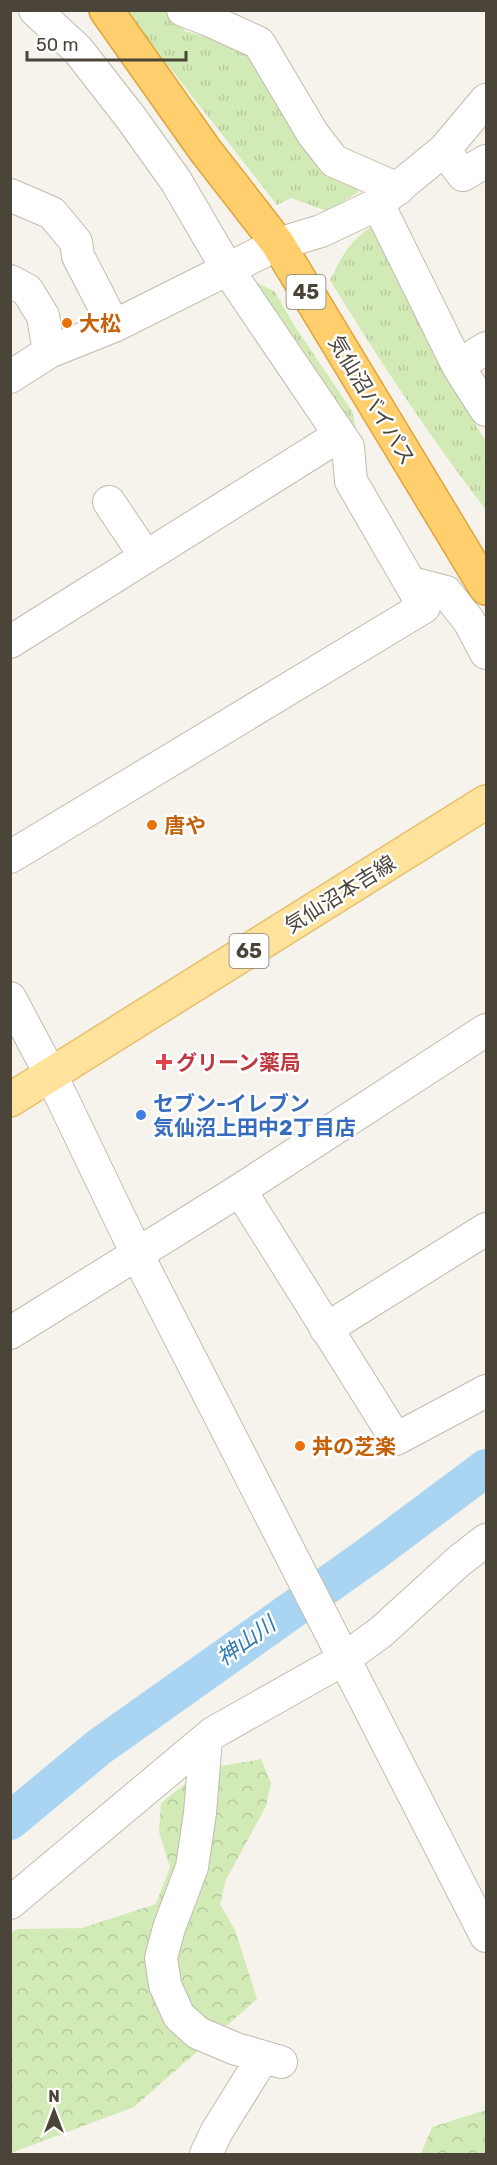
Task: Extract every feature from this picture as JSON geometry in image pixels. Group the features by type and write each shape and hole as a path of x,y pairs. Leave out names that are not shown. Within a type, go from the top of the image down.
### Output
{"highway":[{"name":"気仙沼バイパス","path":"106,10 205,150 278,244 486,588"}],"main road":[{"name":"気仙沼本吉線","path":"10,1100 486,802"}],"street":[{"path":"10,856 424,607 351,481 348,447 228,270 176,181 78,50 35,10"},
{"path":"183,10 259,43 313,134 334,161 388,197 458,366 486,410"},
{"path":"10,377 49,352 114,326 278,244 321,231 388,197 444,150 486,100"},
{"path":"444,150 463,175 486,161"},
{"path":"10,195 52,213 76,242 78,256 114,326"},
{"path":"10,281 27,290 43,316 49,352"},
{"path":"458,366 486,348"},
{"path":"10,642 340,435"},
{"path":"109,502 146,557"},
{"path":"411,583 446,592 469,621 486,653"},
{"path":"10,998 51,1075 137,1254 486,1936"},
{"path":"10,1333 240,1190 486,1030"},
{"path":"240,1190 396,1439 486,1391"},
{"path":"327,1329 486,1229"},
{"path":"10,1903 213,1732 381,1632 459,1561 486,1540"},
{"path":"206,1738 192,1867 160,1958 165,1985 179,2016 198,2033 236,2049 272,2059 217,2131 206,2154"}],"green space":[{"path":"127,11 168,11 185,31 245,48 359,192 327,211 291,198 277,205"},
{"path":"374,225 448,365 466,409 486,442 486,510 405,397 330,280 348,249 358,237"},
{"path":"258,283 275,292 294,325 352,411 361,450 252,285"},
{"path":"261,1759 271,1783 266,1806 226,1880 220,1904 235,1930 257,1999 134,2107 11,2153 11,1933 18,1929 82,1928 156,1904 170,1867 159,1832 161,1803 204,1769"},
{"path":"486,2110 486,2154 421,2154 432,2127"}],"waterway":[{"name":"神山川","path":"10,1821 99,1747 371,1554 486,1468"}],"place":[{"name":"大松","path":"67,323"},
{"name":"唐や","path":"152,825"},
{"name":"グリーン薬局","path":"164,1062"},
{"name":"セブン-イレブン 気仙沼上田中2丁目店","path":"141,1115"},
{"name":"丼の芝楽","path":"300,1446"}]}
